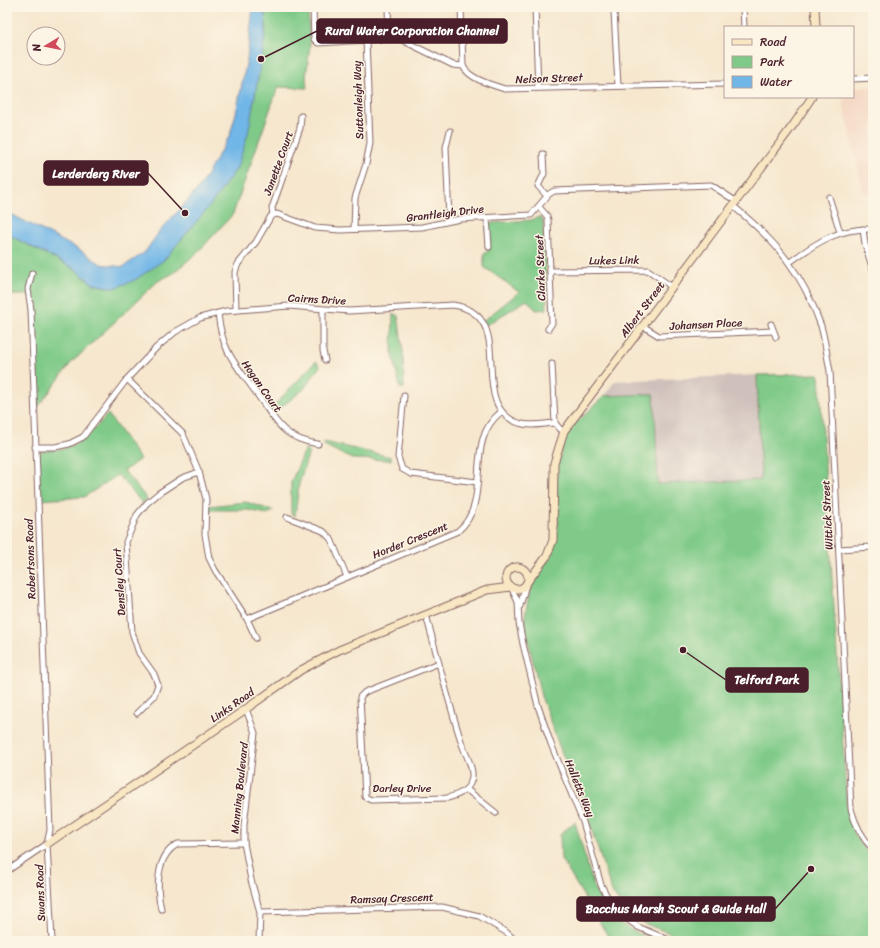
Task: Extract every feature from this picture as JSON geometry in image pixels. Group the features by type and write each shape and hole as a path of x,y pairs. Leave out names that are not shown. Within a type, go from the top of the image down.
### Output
{"street":[{"name":"Nelson Street","path":"313,7 316,42 399,39 453,65 463,66 466,72 503,89 724,84"},
{"path":"388,7 389,39"},
{"path":"461,7 463,66"},
{"path":"535,7 538,88"},
{"path":"616,7 614,11 618,86"},
{"path":"743,7 744,26"},
{"path":"815,7 816,26"},
{"name":"Suttonleigh Way","path":"354,229 354,198 366,164 370,143 366,40"},
{"path":"854,79 873,78"},
{"name":"Albert Street","path":"527,583 547,556 553,540 555,526 554,463 564,430 735,204 811,98"},
{"name":"Janette Court","path":"273,215 272,208 300,128 301,116"},
{"path":"449,220 446,148 450,131"},
{"path":"543,154 544,174 538,186 547,196 554,191 711,185 735,204"},
{"name":"Grantleigh Drive","path":"273,215 277,214 315,228 354,229 422,227 449,220 531,215 547,196"},
{"path":"829,197 840,232"},
{"name":"Wittick Street","path":"735,204 775,243 790,262 806,289 821,327 830,371 851,809 854,821 864,840 873,849"},
{"name":"Clarke Street","path":"539,207 548,218 552,323 548,329"},
{"path":"236,310 235,272 238,264 256,242 273,215"},
{"path":"487,218 489,248"},
{"path":"864,229 865,244 873,270"},
{"path":"790,262 817,243 840,232 873,229"},
{"name":"Lukes Link","path":"550,271 648,270 672,287"},
{"name":"Robertsons Road","path":"32,273 28,289 50,830 47,844"},
{"name":"Cairns Drive","path":"35,447 55,447 69,444 83,437 127,379 156,348 175,332 200,318 236,310 290,306 349,311 453,305 467,309 482,321 490,339 493,392 501,412"},
{"path":"323,310 323,351 325,360"},
{"name":"Hogan Court","path":"218,313 221,334 228,353 276,423 296,438 318,444"},
{"path":"771,324 776,337"},
{"name":"Johansen Place","path":"643,326 659,336 773,331"},
{"path":"552,364 555,423 560,429 564,430"},
{"path":"127,379 183,434 199,472 206,499 205,534 209,558 215,570 247,619 256,638"},
{"path":"404,396 398,457 402,469 411,474 477,482"},
{"path":"501,412 520,424 555,423"},
{"name":"Horder Crescent","path":"247,619 458,531 470,518 473,510 482,438 488,425 501,412"},
{"name":"Densley Court","path":"137,712 154,696 158,685 154,674 139,653 132,632 126,542 136,515 148,503 159,493 182,478 199,472"},
{"path":"287,517 323,531 331,539 347,577"},
{"path":"839,549 873,547"},
{"path":"521,568 527,574 527,583 520,589 511,587 508,583 507,576 514,568 531,567 547,556"},
{"name":"Links Road","path":"7,872 246,710 307,666 339,650 487,590 501,582 507,576"},
{"name":"Halletts Way","path":"519,609 527,583"},
{"name":"Links Road","path":"487,590 511,587"},
{"name":"Halletts Way","path":"511,587 516,596 519,609 519,623 523,644 538,706 551,744 583,822 601,885 610,902 624,917 638,927 671,941"},
{"path":"426,615 462,746 470,764 472,775 469,787 466,790 496,813"},
{"name":"Darley Drive","path":"439,663 364,692 360,697 365,797 371,800 447,798 459,795 466,790"},
{"name":"Manning Boulevard","path":"246,710 255,733 244,824 244,843 260,912 259,941"},
{"path":"161,909 157,893 160,874 165,855 171,847 178,844 244,843"},
{"name":"Swans Road","path":"47,844 52,941"},
{"name":"Ramsay Crescent","path":"260,912 442,907 479,916 506,932 516,941"}],"shaded area":[{"path":"873,86 873,194 863,193 842,98 854,98 854,88"},
{"path":"757,375 762,480 658,484 654,394 604,396 615,381"}],"green space":[{"path":"264,7 308,7 310,44 306,78 307,88 278,87 233,214 198,252 172,274 158,281 71,363 38,407 33,295 7,295 7,234 75,269 93,284 115,288 212,203 256,84 266,26"},
{"path":"539,217 543,220 547,309 536,310 527,300 486,325 483,321 519,292 484,267 484,253 488,252 487,225 490,223 531,220"},
{"path":"393,314 398,315 403,351 404,388 400,388 392,351"},
{"path":"316,361 320,366 304,389 271,415 268,412"},
{"path":"819,374 847,808 856,837 873,860 873,941 690,941 643,923 619,902 612,892 581,797 561,751 541,696 526,631 525,616 531,584 534,576 551,557 558,527 556,470 567,432 604,396 654,394 658,484 761,480 757,375"},
{"path":"108,414 140,459 124,471 147,499 143,504 118,475 84,497 40,500 38,455 43,450 64,448 80,441 87,436"},
{"path":"324,442 391,457 391,460 352,459 324,445"},
{"path":"305,450 309,452 299,484 295,516 291,513 291,482"},
{"path":"246,502 274,511 267,514 248,510 209,510 209,506"},
{"path":"575,822 595,891 621,924 653,941 611,941 561,859 560,834"}],"water":[{"path":"253,7 264,7 266,26 248,134 237,168 212,203 164,260 135,280 115,288 93,284 75,269 7,234 7,212 80,250 101,264 123,267 145,252 159,232 199,188 230,135 247,59"}],"place":[{"name":"Rural Water Corporation Channel","path":"261,59"},
{"name":"Lerderderg River","path":"185,213"},
{"name":"Telford Park","path":"683,650"},
{"name":"Bacchus Marsh Scout & Guide Hall","path":"811,869"}]}
